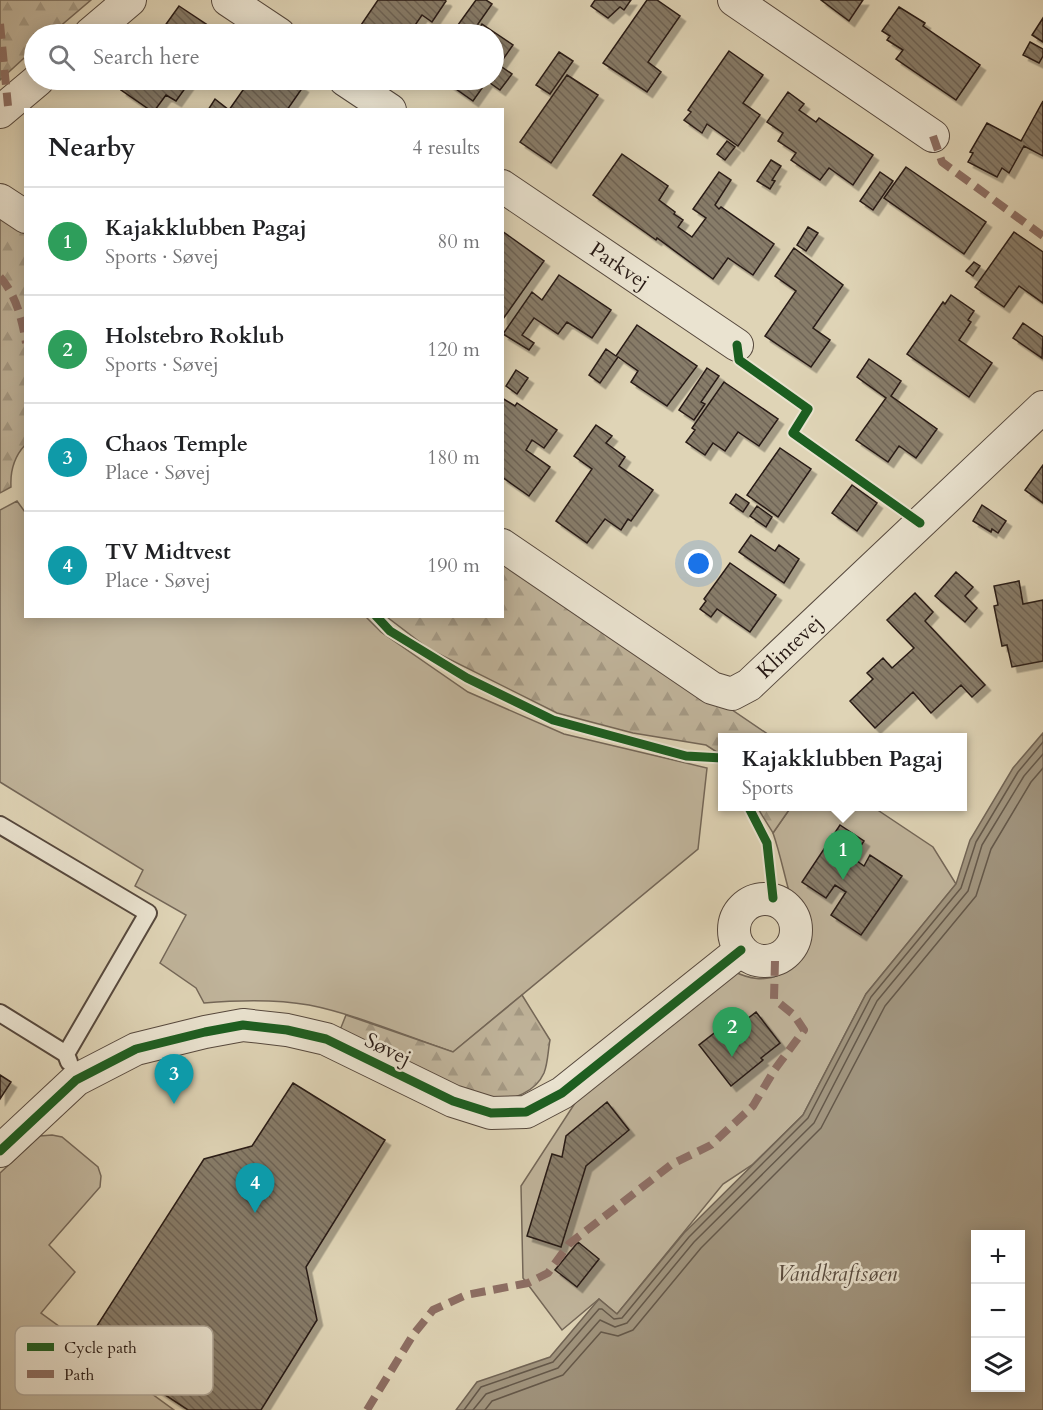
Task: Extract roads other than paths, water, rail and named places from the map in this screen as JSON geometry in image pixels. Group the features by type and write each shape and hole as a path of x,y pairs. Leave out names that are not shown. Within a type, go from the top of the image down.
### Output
{"street":[{"path":"102,24 130,0"},
{"path":"228,0 264,24"},
{"path":"734,0 933,136"},
{"path":"0,112 26,90"},
{"path":"360,90 387,108"},
{"name":"Parkvej","path":"504,187 737,345"},
{"path":"0,200 24,216"},
{"name":"Klintevej","path":"504,545 712,688 732,694 749,685 1043,407"},
{"name":"Søvej","path":"0,1151 71,1067 205,1032 243,1025 287,1030 327,1039 453,1101 491,1113 526,1112 562,1093 741,950"}],"lane":[{"path":"0,825 148,914 71,1067 0,1013"}],"water":[{"name":"Vandkraftsøen","path":"1043,733 1043,1410 456,1410 477,1382 550,1357 599,1299 617,1314 684,1233 803,1115 866,994 956,884 970,840 1013,768"}],"place":[{"name":"Kajakklubben Pagaj","path":"843,880"},
{"name":"Holstebro Roklub","path":"732,1057"},
{"name":"Chaos Temple","path":"174,1104"},
{"name":"TV Midtvest","path":"255,1213"}]}
